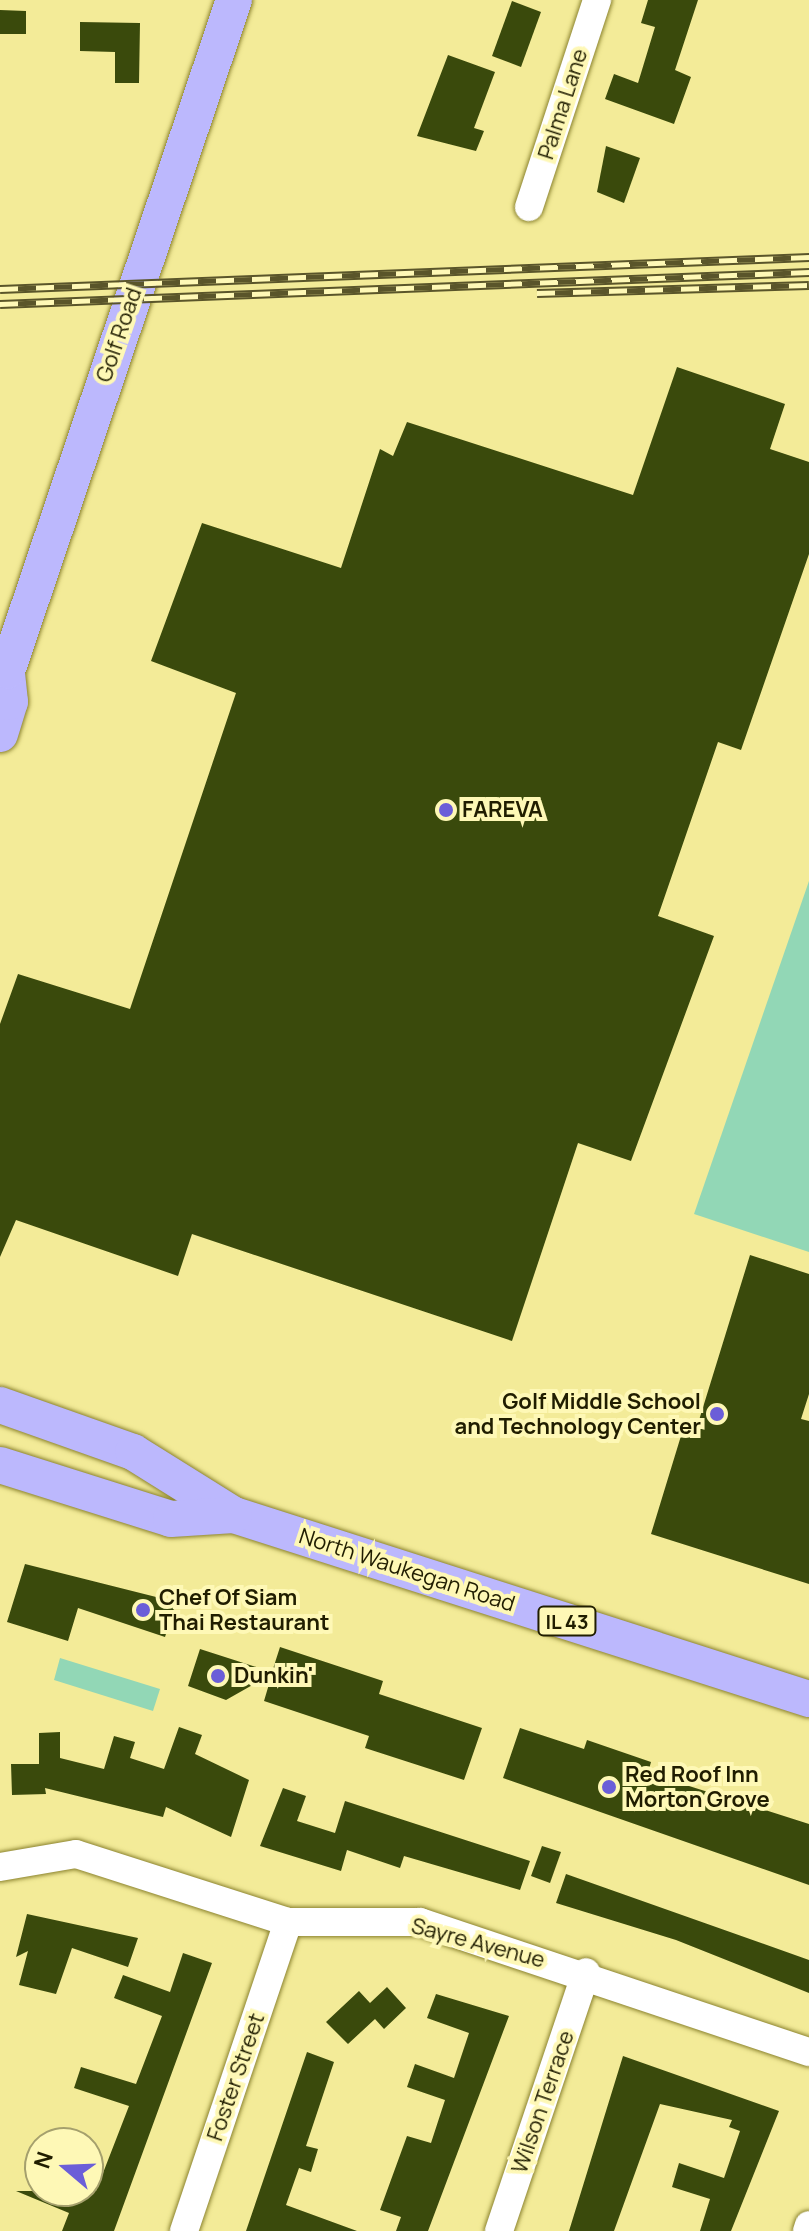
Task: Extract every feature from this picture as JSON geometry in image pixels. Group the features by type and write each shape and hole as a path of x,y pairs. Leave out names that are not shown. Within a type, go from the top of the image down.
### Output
{"main road":[{"name":"Golf Road","path":"0,734 10,702 3,672 234,0"},
{"name":"North Waukegan Road","path":"0,1405 133,1452 234,1515 809,1699"},
{"name":"North Waukegan Road","path":"0,1465 171,1519 234,1515"}],"street":[{"name":"Palma Lane","path":"529,207 597,0"},
{"name":"Sayre Avenue","path":"0,1867 76,1854 288,1922 420,1922 586,1972 809,2052"},
{"name":"Foster Street","path":"184,2231 288,1922"},
{"name":"Wilson Terrace","path":"499,2231 586,1972"},
{"path":"807,2231 809,2225"}],"green space":[{"path":"809,881 809,1252 694,1214"},
{"path":"60,1658 160,1689 153,1711 54,1680"}],"building":[{"path":"648,0 698,0 675,70 691,77 674,124 605,99 614,74 638,83 655,27 641,23"},
{"path":"512,1 541,12 521,67 492,56"},
{"path":"0,10 26,11 26,34 0,34"},
{"path":"80,22 140,23 139,83 115,83 115,52 80,51"},
{"path":"448,55 495,72 474,128 484,131 476,151 417,136"},
{"path":"606,146 640,158 624,203 597,192"},
{"name":"FAREVA","path":"677,367 785,404 770,449 809,462 809,554 741,750 718,742 658,916 714,936 631,1161 578,1143 512,1341 192,1234 178,1276 16,1220 0,1257 0,1024 18,974 130,1009 236,693 151,661 202,523 341,568 380,449 393,456 407,422 633,495"},
{"path":"750,1255 809,1274 809,1394 801,1419 809,1421 809,1584 651,1534 684,1426 696,1430"},
{"path":"25,1564 176,1602 165,1637 78,1608 68,1641 7,1622"},
{"path":"280,1647 383,1681 379,1694 482,1728 464,1780 365,1748 369,1736 264,1701 272,1674 226,1700 188,1686 200,1649 272,1672"},
{"path":"179,1727 202,1735 195,1754 249,1780 231,1837 166,1807 163,1817 45,1788 46,1794 12,1795 11,1764 39,1764 39,1733 60,1732 60,1758 104,1769 114,1736 135,1742 130,1758 164,1769"},
{"name":"Red Roof Inn Morton Grove","path":"520,1728 584,1749 587,1740 651,1762 648,1773 809,1824 809,1885 503,1778"},
{"path":"283,1788 306,1796 297,1821 335,1833 345,1801 530,1861 520,1890 404,1856 400,1868 347,1850 341,1871 260,1846"},
{"path":"542,1846 561,1852 550,1883 531,1876"},
{"path":"566,1874 809,1960 809,1993 676,1940 556,1903"},
{"path":"27,1914 138,1938 128,1967 72,1948 56,1994 19,1985 28,1951 16,1957"},
{"path":"183,1953 212,1963 114,2231 62,2231 69,2213 55,2207 104,2207 104,2170 129,2106 74,2088 81,2067 136,2084 162,2016 114,1998 123,1975 170,1992"},
{"path":"387,1987 406,2008 384,2029 375,2019 348,2044 326,2022 359,1991 370,2003"},
{"path":"436,1994 509,2016 428,2231 396,2231 401,2217 380,2210 407,2136 431,2143 445,2100 407,2087 415,2064 454,2078 469,2033 427,2018"},
{"path":"307,2052 334,2062 306,2146 318,2149 311,2172 299,2168 286,2205 357,2231 246,2231"},
{"path":"623,2056 779,2111 731,2231 700,2231 710,2199 672,2187 679,2163 724,2178 740,2131 729,2127 732,2120 660,2104 614,2231 569,2231"}],"railway":[{"path":"0,289 809,257"},
{"path":"0,304 809,272"},
{"path":"537,293 809,285"}],"place":[{"name":"FAREVA","path":"446,810"},
{"name":"Golf Middle School and Technology Center","path":"717,1414"},
{"name":"Chef Of Siam Thai Restaurant","path":"143,1610"},
{"name":"Dunkin'","path":"218,1676"},
{"name":"Red Roof Inn Morton Grove","path":"609,1787"}]}
